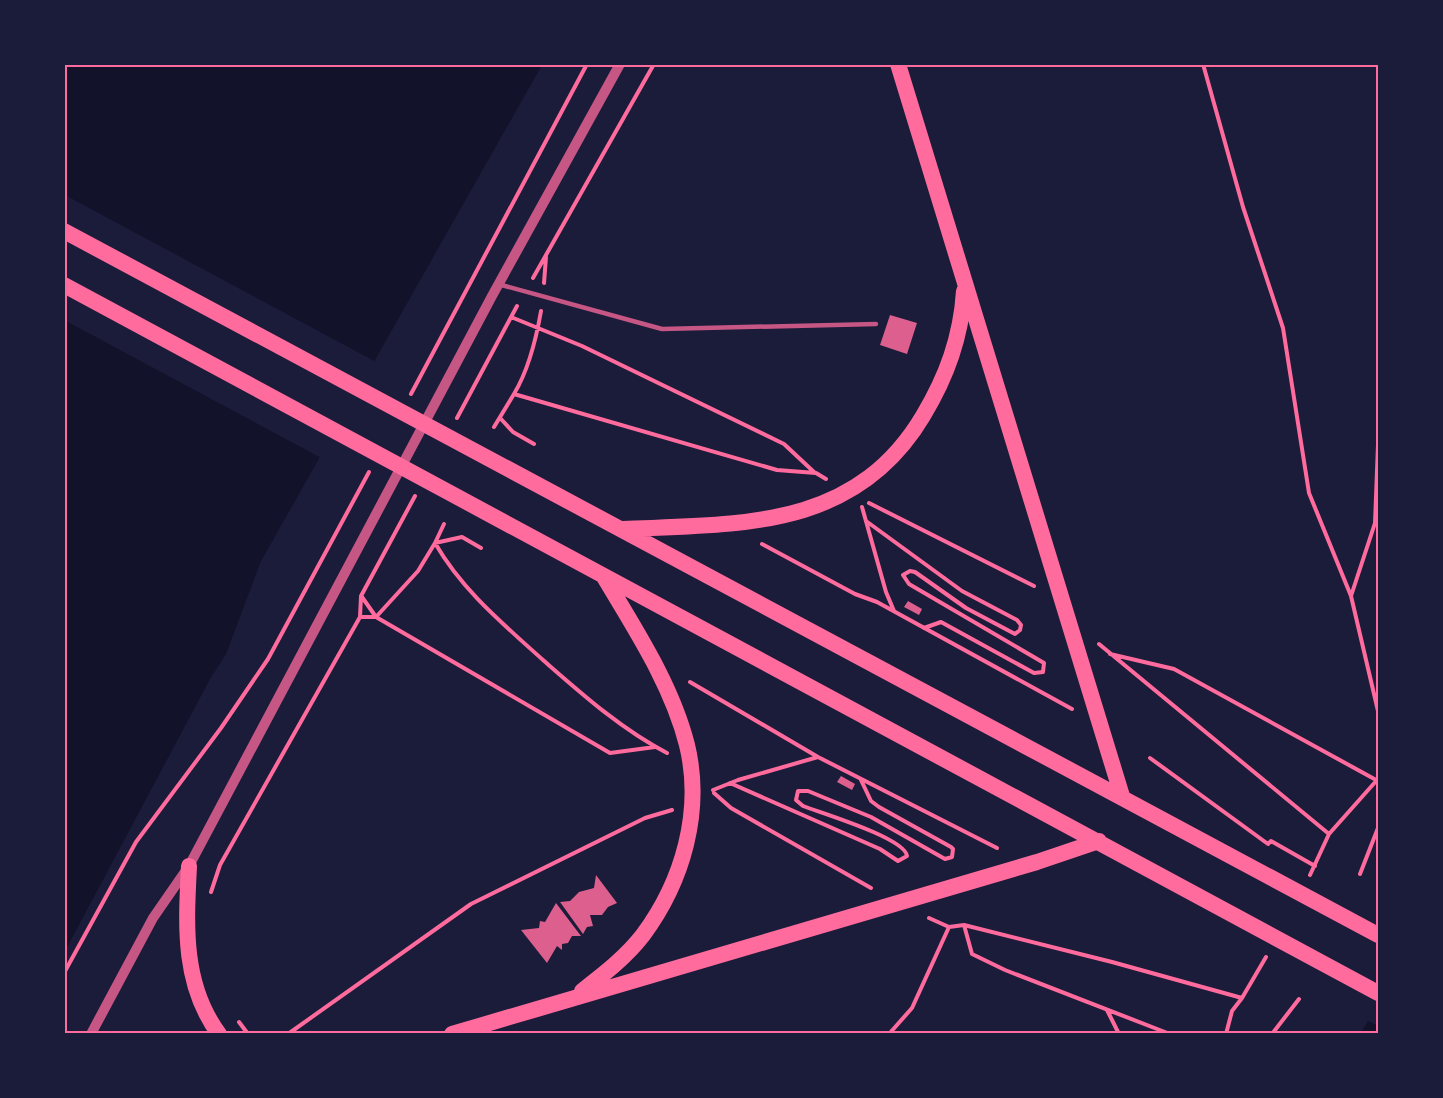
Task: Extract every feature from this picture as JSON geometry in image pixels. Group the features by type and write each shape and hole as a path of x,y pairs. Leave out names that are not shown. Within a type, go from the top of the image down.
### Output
{"highway":[{"path":"898,64 964,281 1010,422 1122,796"},
{"path":"64,231 1378,935"},
{"path":"622,529 757,522 805,511 832,501 857,486 893,457 914,432 933,400 952,358 962,322 964,281"},
{"path":"64,285 1378,993"},
{"path":"574,997 616,964 642,936 663,902 680,868 686,846 692,793 687,745 666,690 604,577"},
{"path":"452,1034 724,955 1099,841"},
{"path":"189,866 186,936 190,969 199,1001 219,1034"}],"street":[{"path":"91,1034 153,918 189,866 498,284 620,64"}],"lane":[{"path":"498,284 662,329 876,324"}],"path":[{"path":"408,400 587,64"},
{"path":"454,425 525,291 547,257 654,64"},
{"path":"1203,64 1243,207 1283,328 1309,493 1351,596 1378,711"},
{"path":"511,317 582,346 784,444 816,474 833,483"},
{"path":"494,427 501,419 522,380 536,337"},
{"path":"514,394 777,470 816,474"},
{"path":"501,419 513,432 534,444"},
{"path":"1351,596 1376,523 1378,445"},
{"path":"64,973 136,842 221,728 268,659 370,471"},
{"path":"211,894 220,865 360,616 361,596 415,495"},
{"path":"894,611 886,592 859,498 1044,591"},
{"path":"866,521 962,591 1017,620 1021,625 1020,630 1015,634 966,608 915,572 910,571 903,575 909,584 1044,663 1043,672 1034,673 940,622 924,628"},
{"path":"376,617 418,571 444,524"},
{"path":"435,543 462,537 481,548"},
{"path":"435,543 450,568 480,604 596,707 674,757"},
{"path":"762,544 855,594 894,611 1072,709"},
{"path":"361,596 376,617 610,753 656,747"},
{"path":"360,616 376,617"},
{"path":"1093,637 1108,653 1329,834"},
{"path":"1108,653 1174,669 1378,780 1329,834 1310,876"},
{"path":"690,682 818,757 861,780 899,796 997,848"},
{"path":"712,791 730,783 818,757"},
{"path":"1150,758 1268,844 1271,841 1315,866"},
{"path":"730,783 880,849 898,861 907,856 902,847 859,826 803,806 796,800 798,791 808,791 870,818 945,859 952,857 951,847 871,801 861,780"},
{"path":"704,784 730,808 875,890"},
{"path":"288,1034 471,904 645,818 674,810"},
{"path":"1360,874 1378,828"},
{"path":"927,917 949,927 964,925 1112,962 1242,998"},
{"path":"964,925 972,954 1005,970 1170,1034"},
{"path":"889,1034 912,1008 949,927"},
{"path":"1226,1034 1232,1011 1267,956"},
{"path":"1272,1034 1299,999"},
{"path":"1107,1009 1119,1034"}],"shaded area":[{"path":"65,65 542,65 261,561 226,654 210,679 65,951"},
{"path":"1378,1005 1378,1033 1360,1034"}],"pier":[{"path":"65,195 378,363 323,459 64,320"},
{"path":"1378,1002 1378,1026 1366,1020"}],"building":[{"path":"890,315 917,323 907,354 880,345"},
{"path":"908,601 922,609 919,615 904,607"},
{"path":"841,776 855,784 852,790 837,782"},
{"path":"596,875 617,903 608,907 602,915 590,915 593,926 587,927 583,934 560,902 570,901 579,892 594,888"},
{"path":"556,903 581,936 572,936 568,943 562,944 562,950 557,946 547,963 521,930 539,928 540,921 545,922"}]}
